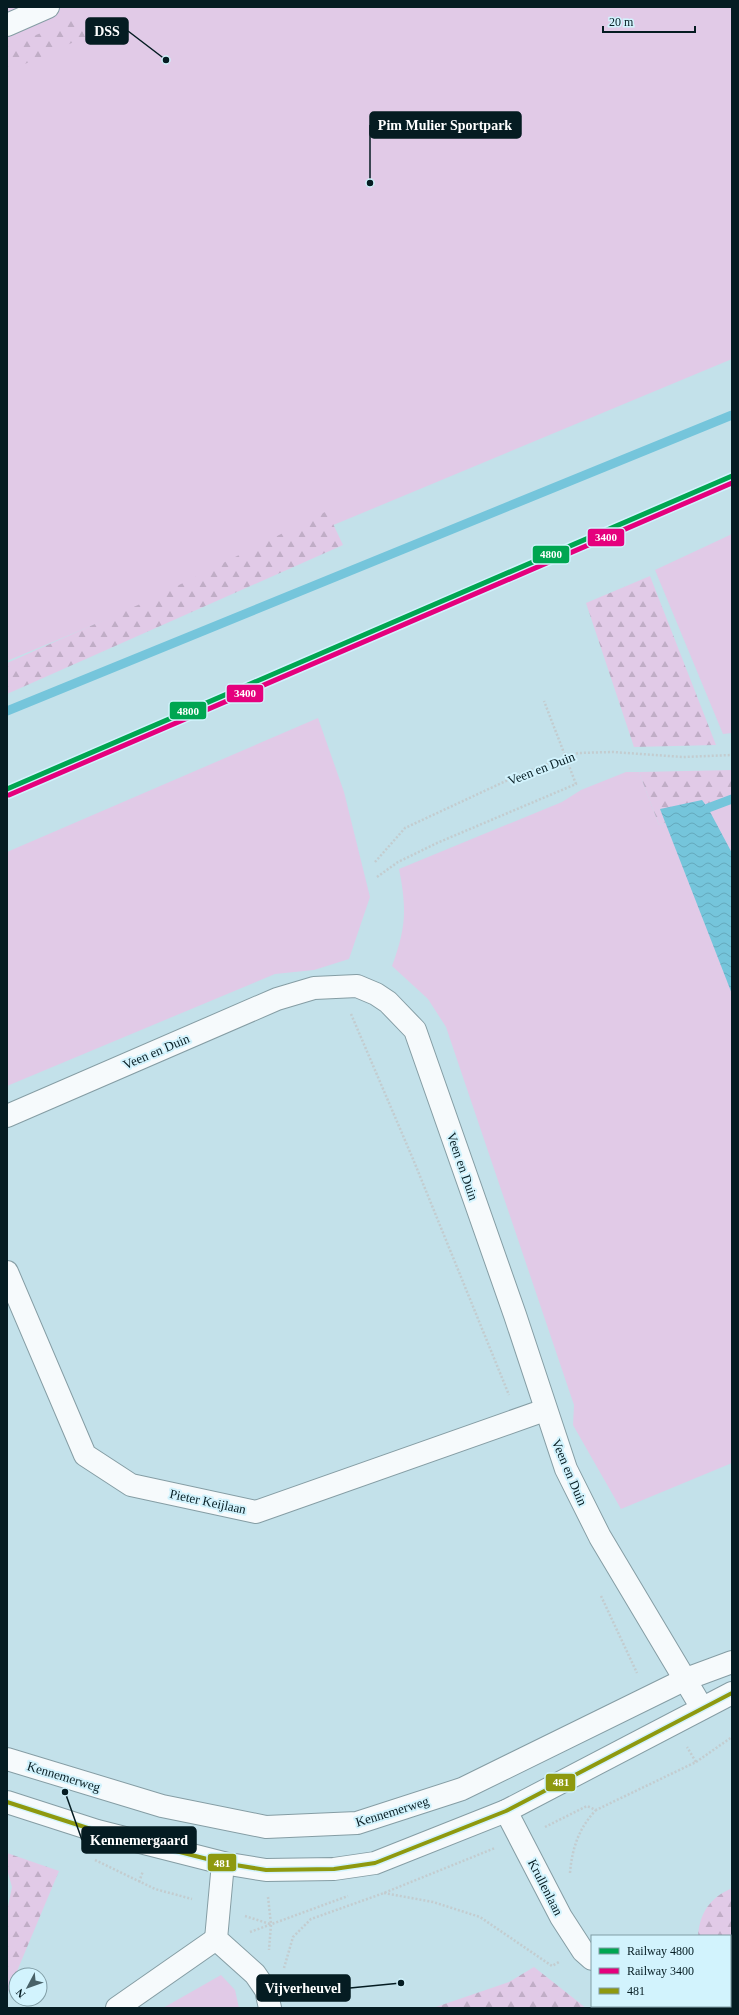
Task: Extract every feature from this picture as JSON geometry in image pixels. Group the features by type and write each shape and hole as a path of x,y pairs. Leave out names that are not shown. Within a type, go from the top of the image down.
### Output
{"street":[{"path":"7,25 48,7"},
{"name":"Veen en Duin","path":"7,1116 277,999 314,988 357,986 376,994 388,1002 415,1030 515,1315 545,1410 566,1469 600,1537 702,1708"},
{"name":"Pieter Keijlaan","path":"7,1272 84,1455 131,1485 256,1512 545,1410"},
{"name":"Kennemerweg","path":"7,1759 162,1806 266,1827 357,1823 462,1789 686,1679 732,1662"},
{"path":"7,1802 97,1831 223,1863 266,1870 334,1869 375,1863 506,1811 732,1693"},
{"name":"Krullenlaan","path":"506,1811 561,1917 587,1955"},
{"path":"117,2008 216,1939 223,1863"},
{"path":"216,1939 256,1974 268,1999"}],"path":[{"path":"377,876 398,862 437,843 576,784 564,758 544,701"},
{"name":"Veen en Duin","path":"375,862 405,828 523,773 578,753 613,752 683,757 732,755"},
{"path":"357,986 347,1004 414,1159 519,1419"},
{"path":"600,1594 626,1651 643,1683 648,1680 656,1694"},
{"path":"673,1723 696,1762"},
{"path":"571,1879 572,1851 580,1832 596,1810 696,1762 732,1737"},
{"path":"268,1999 281,1986 288,1948 293,1937 310,1919 384,1893 458,1862 521,1839 587,1806 596,1810"},
{"path":"89,1857 155,1889 219,1907 271,1924"},
{"path":"384,1893 433,1902 480,1917 552,1966 587,1955"}],"green space":[{"path":"7,7 732,7 732,359 7,661"},
{"path":"77,18 85,37 7,72 7,47"},
{"path":"327,511 343,545 7,694 7,663 147,601"},
{"path":"732,534 732,733 723,734 655,570"},
{"path":"650,576 716,745 634,747 586,603"},
{"path":"318,718 344,792 370,897 349,959 314,970 275,974 7,1086 7,852"},
{"path":"732,770 732,795 659,825 639,772"},
{"path":"626,772 639,772 659,825 732,795 732,1463 621,1509 573,1425 574,1405 446,1027 428,999 392,966 397,953 404,918 402,883 399,869 562,802 581,790"},
{"path":"7,1853 59,1871 19,1967 8,1967 7,1995 7,1911 12,1887 7,1869"},
{"path":"732,1888 731,1947 731,1935 698,1935 699,1927 704,1913 712,1901"},
{"path":"534,1967 586,2008 433,2008 509,1982"},
{"path":"221,1975 235,1990 239,2008 163,2008"}],"water":[{"path":"702,800 708,808 732,853 732,994 660,809"}],"waterway":[{"path":"7,711 732,415"},
{"path":"708,808 732,799"}],"rail line":[{"name":"4800","path":"7,789 732,476"},
{"name":"3400","path":"9,795 732,483"}],"transit line":[{"name":"481","path":"7,1802 97,1831 223,1863 266,1870 334,1869 375,1863 506,1811 732,1693"}],"place":[{"name":"DSS","path":"166,60"},
{"name":"Pim Mulier Sportpark","path":"370,183"},
{"name":"Kennemergaard","path":"65,1792"},
{"name":"Vijverheuvel","path":"401,1983"}]}
